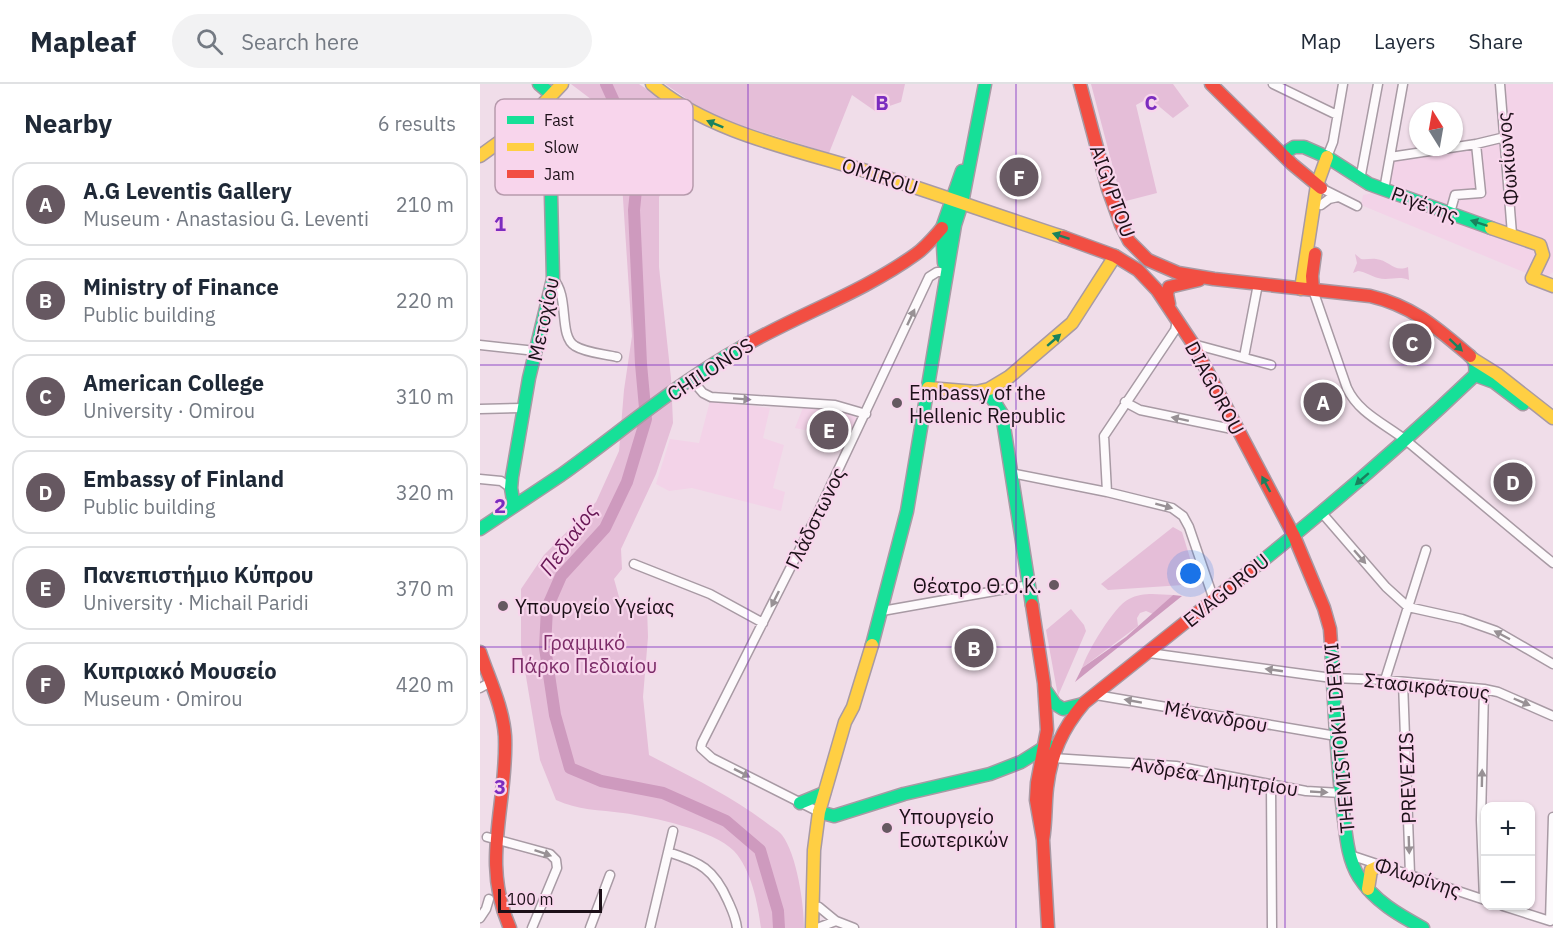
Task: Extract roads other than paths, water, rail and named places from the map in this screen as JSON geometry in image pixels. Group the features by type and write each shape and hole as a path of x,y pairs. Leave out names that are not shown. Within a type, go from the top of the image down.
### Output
{"main road":[{"path":"539,84 551,97 562,84"},
{"name":"OMIROU","path":"652,84 670,99"},
{"path":"943,300 942,234 957,202 986,84"},
{"name":"AIGYPTOU","path":"1080,84 1108,189 1129,241 1148,260 1161,267 1178,273 1214,279"},
{"name":"Ριγένης","path":"1211,84 1303,174 1322,174 1360,180 1540,245 1543,255 1532,278 1553,286"},
{"name":"OMIROU","path":"693,112 723,127 1116,256"},
{"path":"480,156 495,145"},
{"name":"Ριγένης","path":"1283,154 1290,148 1300,146 1322,174"},
{"path":"1292,164 1312,168 1322,174"},
{"path":"1303,174 1310,192 1312,216 1307,289"},
{"path":"1307,289 1312,276 1321,205 1322,174"},
{"path":"1312,216 1322,174"},
{"name":"Μετοχίου","path":"514,506 511,488 513,468 553,279 551,195"},
{"path":"817,928 814,850 822,814 851,724 853,707 882,610 907,511 956,225 957,202"},
{"name":"CHILONOS","path":"514,506 691,379 773,329 844,297 921,252 956,225"},
{"path":"1099,249 1109,250 1116,247 1121,239 1121,225"},
{"path":"921,252 936,254 944,272"},
{"path":"976,392 989,389 1009,378 1072,323 1116,256 1135,256 1148,260"},
{"name":"DIAGOROU","path":"1116,256 1138,270 1157,290 1191,341 1294,536"},
{"path":"1170,309 1167,294 1172,285 1214,279 1391,301 1427,320 1473,359 1497,374 1553,418"},
{"path":"1473,359 1476,368 1475,375 1483,376 1491,381 1553,427"},
{"name":"EVAGOROU","path":"1048,749 1081,707 1322,513 1406,441 1475,375"},
{"path":"1009,378 1002,394 1002,414 1044,683 1047,721 1046,825 1043,840"},
{"path":"928,388 976,392 992,398 1002,414"},
{"path":"513,468 517,484 526,499"},
{"path":"480,529 514,506"},
{"name":"THEMISTOKLI DERVI","path":"1294,536 1327,619 1341,793 1350,855 1360,879 1368,888 1408,923 1423,928"},
{"path":"1270,555 1289,553 1306,564"},
{"path":"480,651 485,685 502,719 505,746 502,777 484,840 484,874 489,899 496,913 510,928"},
{"path":"1044,683 1049,697 1059,707 1068,709 1081,707"},
{"path":"817,928 824,793 845,722 853,707"},
{"path":"1048,928 1043,840 1037,811 1038,780 1048,749 1065,719 1081,707"},
{"path":"822,814 840,814 969,779 1023,761 1048,749"},
{"path":"927,789 1018,755 1048,749"},
{"path":"1023,761 1033,769 1038,780"},
{"path":"800,803 824,793"},
{"path":"1368,888 1371,870 1382,865"}],"street":[{"path":"1273,84 1336,115"},
{"path":"1342,84 1333,141 1322,174 1338,197 1357,206"},
{"path":"1360,180 1378,84"},
{"path":"1384,190 1403,84"},
{"name":"Φωκίωνος","path":"1500,84 1512,234"},
{"path":"1390,157 1476,144 1505,137"},
{"path":"1450,213 1455,195 1481,193 1476,144"},
{"path":"1321,205 1329,199 1338,197"},
{"name":"Γλάδστωνος","path":"800,803 712,758 701,748 866,414 929,277 938,272 944,272"},
{"path":"553,279 561,293 567,334 571,343 579,348 617,357"},
{"path":"1244,357 1258,284"},
{"path":"1307,289 1351,397 1364,411 1406,441 1553,563"},
{"path":"1107,492 1104,436 1175,330 1177,321"},
{"path":"1169,339 1182,337 1271,365"},
{"path":"480,345 537,351"},
{"path":"691,379 703,393 711,397 835,405 866,414"},
{"path":"1125,402 1140,410 1238,430"},
{"path":"480,409 524,408"},
{"path":"1011,473 1107,492 1172,508 1190,527 1214,600"},
{"path":"480,479 501,481 511,488"},
{"path":"1322,513 1386,587 1408,607 1462,619 1496,631 1553,664"},
{"path":"1385,680 1426,550"},
{"path":"634,564 710,594 763,623"},
{"path":"882,610 1029,585"},
{"name":"Στασικράτους","path":"1149,653 1332,678 1385,680 1484,689 1498,692 1553,716"},
{"name":"PREVEZIS","path":"1403,682 1410,874"},
{"path":"1483,856 1481,820 1484,689"},
{"name":"Μένανδρου","path":"1096,695 1336,736"},
{"name":"Ανδρέα Δημητρίου","path":"1048,749 1176,766 1306,791 1341,793"},
{"path":"1271,785 1272,928"},
{"path":"800,803 822,814"},
{"path":"1514,910 1551,924 1553,817"},
{"path":"650,928 673,831"},
{"path":"484,840 550,854 556,860 557,868 532,928"},
{"path":"668,852 700,864 714,876 724,892 735,917 737,928"},
{"name":"Φλωρίνης","path":"1350,855 1481,898"},
{"path":"590,928 610,875"},
{"path":"480,918 489,899"},
{"path":"819,907 836,921 854,928"},
{"path":"817,928 836,921"}],"waterway":[{"name":"Πεδιαίος","path":"606,84 613,99"},
{"name":"Πεδιαίος","path":"636,195 634,210 641,364 646,419 627,482 605,528 561,576 547,608 545,648 555,715 570,768 601,781 663,793 726,821 760,850 778,911 779,928"}],"place":[{"name":"Κυπριακό Μουσείο","path":"1019,177"},
{"name":"American College","path":"1412,343"},
{"name":"A.G Leventis Gallery","path":"1323,402"},
{"name":"Embassy of the Hellenic Republic","path":"897,403"},
{"name":"Πανεπιστήμιο Κύπρου","path":"829,430"},
{"name":"Embassy of Finland","path":"1513,482"},
{"name":"Θέατρο Θ.Ο.Κ.","path":"1054,585"},
{"name":"Υπουργείο Υγείας","path":"503,606"},
{"name":"Ministry of Finance","path":"974,648"},
{"name":"Υπουργείο Εσωτερικών","path":"887,828"}],"park label":[{"name":"Γραμμικό Πάρκο Πεδιαίου","path":"584,654"}]}
